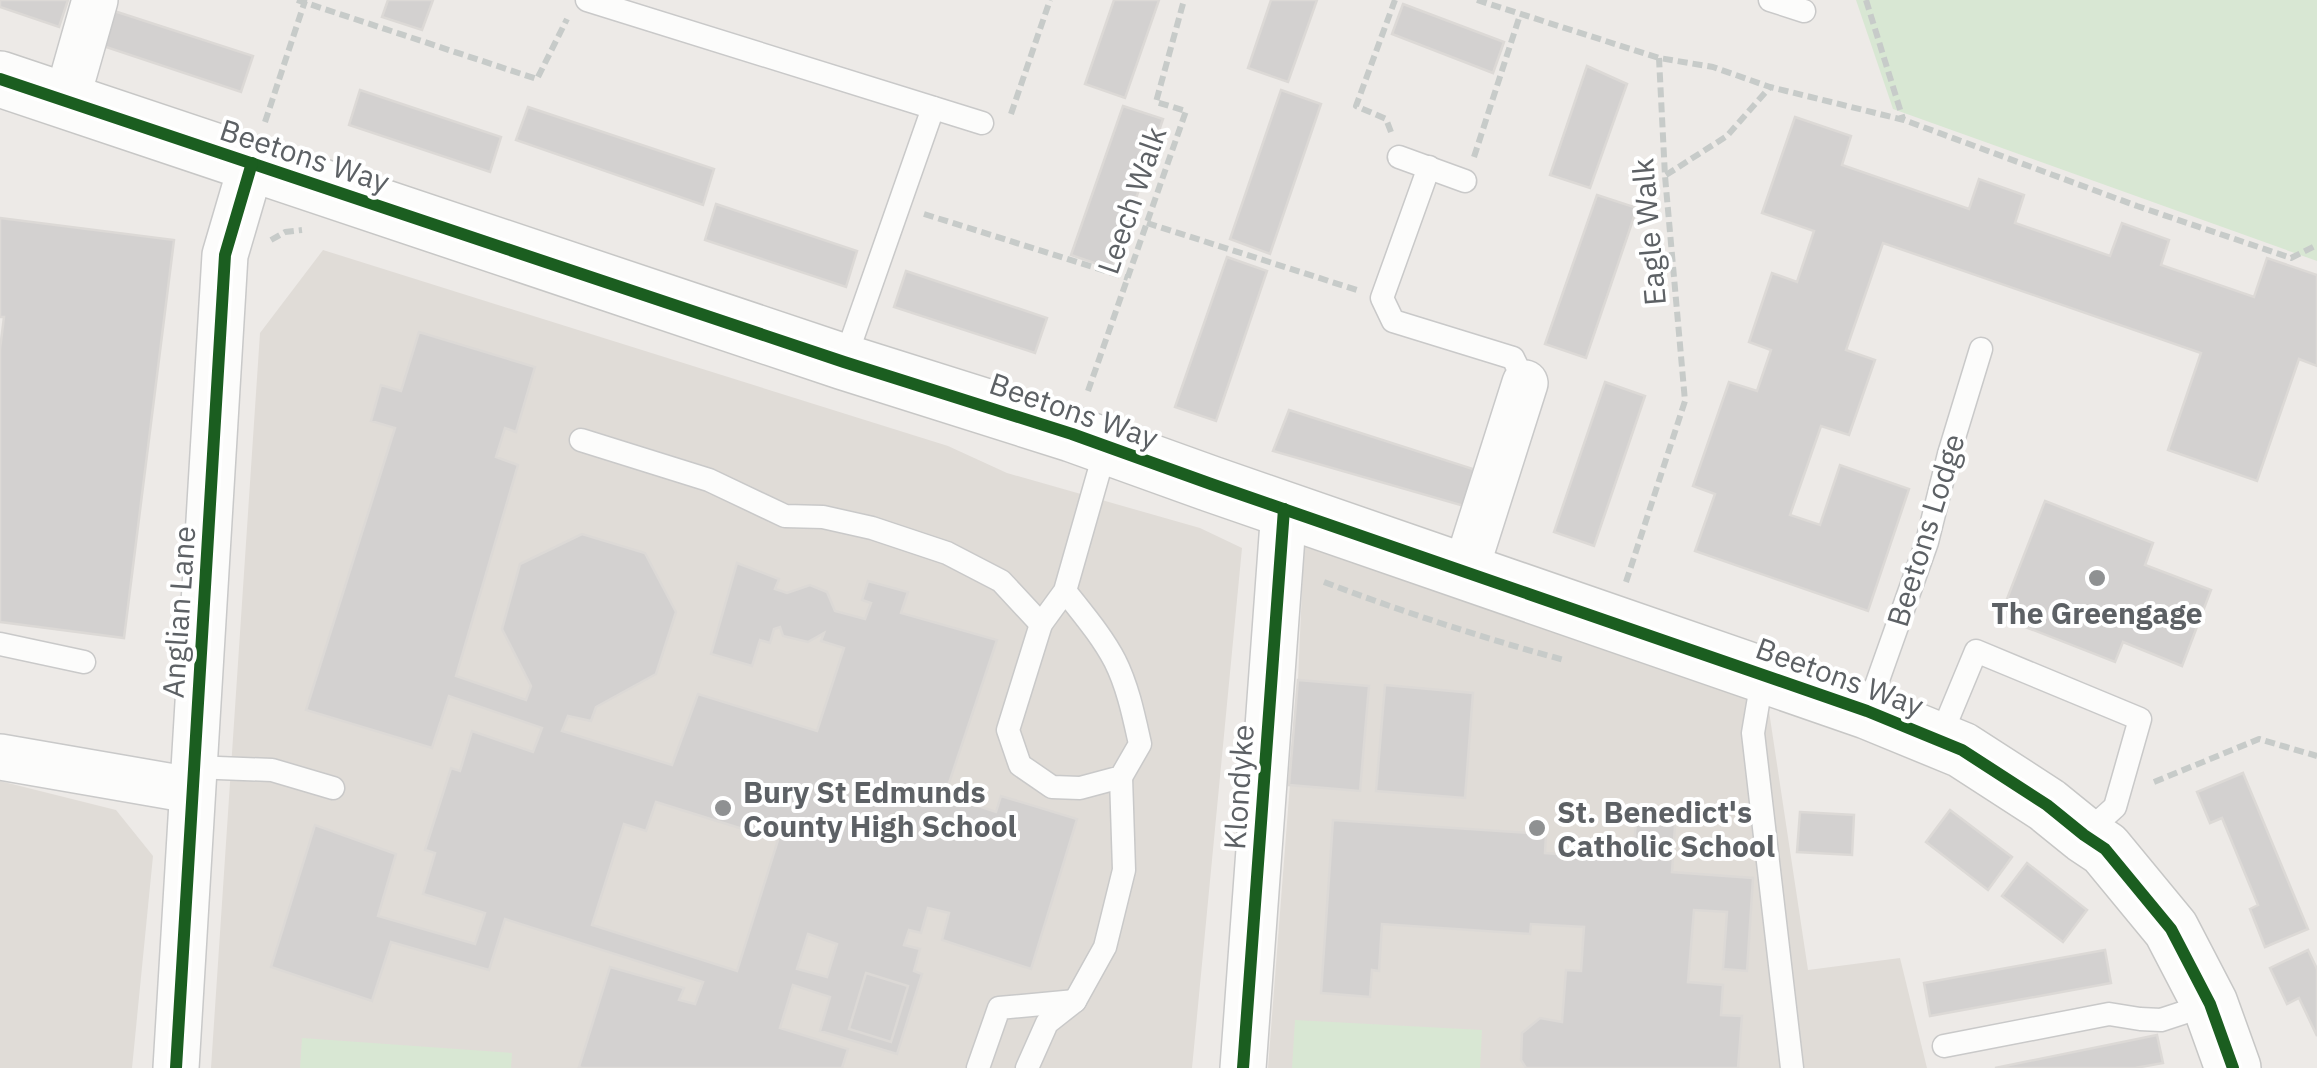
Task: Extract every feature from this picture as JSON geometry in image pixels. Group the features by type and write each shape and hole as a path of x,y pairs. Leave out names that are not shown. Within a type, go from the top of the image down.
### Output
{"street":[{"path":"66,102 95,0"},
{"name":"Beetons Way","path":"0,79 66,102 258,145 844,362 1090,440 1764,674 1940,740 2019,787 2094,842 2171,930 2210,1004 2233,1068"},
{"name":"Anglian Lane","path":"176,1068 225,255 258,145"},
{"path":"1465,572 1525,382"},
{"name":"Klondyke","path":"1243,1068 1284,510"},
{"path":"0,757 192,779"}],"lane":[{"path":"587,0 982,123"},
{"path":"1770,0 1804,10"},
{"path":"844,362 933,108"},
{"path":"1398,157 1465,180"},
{"path":"1428,167 1382,298 1393,321 1513,358 1525,382"},
{"name":"Beetons Lodge","path":"1868,711 1927,542 1981,349"},
{"path":"580,440 709,480 785,516 823,517 872,528 948,553 1001,581 1041,624"},
{"path":"1090,440 1065,591 1041,624 1008,730 1020,765 1052,788 1080,788 1120,777"},
{"path":"1027,1068 1046,1024 1076,1002 1105,947 1124,870 1120,777 1140,744 1116,664 1065,591"},
{"path":"0,644 84,662"},
{"path":"1940,740 1976,651 2140,719 2115,806 2094,842"},
{"path":"1764,674 1753,733 1792,1068"},
{"path":"192,779 272,770 333,788"},
{"path":"978,1068 999,1008 1076,1002"},
{"path":"1944,1046 2108,1014 2161,1020 2210,1004"}],"path":[{"path":"982,123 1006,130 1050,0"},
{"path":"1395,0 1356,106 1386,119 1398,157"},
{"path":"1477,0 1659,58 1713,67 1770,87 1904,120 2136,206 2292,258 2317,245"},
{"path":"1866,0 1904,120"},
{"path":"258,145 302,1 537,79 568,16"},
{"path":"1465,180 1520,15"},
{"path":"1665,176 1727,136 1770,87"},
{"path":"899,206 1128,278"},
{"path":"1147,222 1382,298"},
{"path":"1324,582 1494,641 1570,661"},
{"path":"2148,784 2259,739 2317,756"}],"shaded area":[{"name":"Bury St Edmunds County High School","path":"323,250 948,446 1007,473 1200,528 1242,548 1192,1068 211,1068 260,333"},
{"name":"St. Benedict's Catholic School","path":"1304,545 1767,698 1808,970 1900,958 1927,1068 1268,1068 1298,680"},
{"path":"0,781 116,810 153,856 132,1068 0,1068"}],"green space":[{"path":"1856,0 2317,0 2317,261 1893,109"},
{"path":"1295,1020 1482,1030 1480,1068 1292,1068"},
{"path":"302,1038 512,1053 511,1068 300,1068"}],"building":[{"path":"0,0 68,0 59,27 0,7"},
{"path":"388,0 433,0 422,30 382,17"},
{"path":"1114,0 1159,0 1125,98 1085,84"},
{"path":"1271,0 1317,0 1288,82 1248,68"},
{"path":"1403,4 1504,42 1493,73 1392,34"},
{"path":"111,10 253,56 241,92 100,45"},
{"path":"1587,66 1627,84 1590,188 1550,175"},
{"path":"360,90 501,137 490,172 349,125"},
{"path":"1281,90 1321,104 1270,254 1230,239"},
{"path":"1123,106 1163,119 1112,269 1071,255"},
{"path":"528,107 714,169 703,205 516,140"},
{"path":"1795,117 1851,136 1842,165 1969,209 1979,179 2024,195 2015,223 2110,256 2122,223 2169,240 2161,265 2254,297 2267,258 2317,275 2317,366 2299,359 2257,481 2168,450 2201,353 1883,243 1846,350 1875,360 1849,435 1821,426 1790,515 1820,525 1840,465 1909,489 1868,611 1695,551 1715,494 1693,486 1729,382 1757,391 1771,350 1749,342 1772,273 1797,282 1814,231 1762,213"},
{"path":"1597,195 1637,208 1586,358 1545,344"},
{"path":"716,204 857,251 846,287 705,240"},
{"path":"0,218 174,240 124,638 0,622 0,349 4,317 0,317"},
{"path":"1227,257 1267,271 1216,421 1175,407"},
{"path":"906,271 1047,318 1035,353 894,307"},
{"path":"419,332 535,367 516,432 505,428 496,457 518,465 456,676 526,700 531,686 502,629 520,564 582,534 645,553 676,612 656,674 596,707 591,721 568,716 562,731 672,765 698,694 817,731 844,648 821,641 824,633 808,642 783,636 780,627 774,629 770,643 760,640 752,666 711,654 737,563 779,579 775,589 787,593 810,585 827,592 835,611 865,619 871,603 862,600 868,581 908,592 901,613 997,640 945,795 996,812 1001,796 1077,819 1031,969 942,940 949,913 928,908 921,933 909,930 904,945 920,949 914,971 922,974 897,1054 820,1031 830,997 793,985 780,1028 848,1049 842,1068 582,1068 579,1067 610,967 684,988 679,1000 695,1004 703,982 505,919 489,970 391,942 372,1001 271,967 315,825 396,854 378,916 475,944 485,913 423,894 435,853 425,850 451,768 460,771 472,731 533,752 542,728 449,696 432,748 306,710 395,428 371,421 381,385 401,391","holes":["656,802 778,840 737,971 592,925 624,824 646,831","808,934 837,944 827,977 797,969"]},
{"path":"1605,382 1645,396 1594,546 1554,532"},
{"path":"1289,410 1476,470 1464,506 1273,451"},
{"name":"The Greengage","path":"2045,501 2153,543 2145,565 2211,590 2182,666 2123,642 2115,662 2000,617"},
{"path":"1298,680 1369,686 1360,791 1289,785"},
{"path":"1385,685 1473,693 1465,798 1376,791"},
{"path":"2243,773 2308,929 2265,947 2250,909 2258,905 2222,818 2210,823 2197,792"},
{"path":"1637,808 1676,810 1672,872 1753,878 1747,971 1723,969 1727,912 1694,910 1688,982 1723,985 1721,1015 1742,1016 1738,1068 1526,1068 1521,1060 1522,1033 1540,1018 1562,1022 1566,970 1581,971 1584,927 1531,924 1530,934 1382,924 1379,971 1372,970 1370,997 1321,993 1333,820 1546,834 1545,853 1633,859"},
{"path":"1950,810 2012,857 1988,890 1926,842"},
{"path":"1800,812 1854,815 1852,855 1797,852"},
{"path":"2027,863 2087,910 2063,942 2002,896"},
{"path":"2105,950 2111,983 1930,1016 1924,983"},
{"path":"2308,950 2317,969 2317,1036 2299,998 2287,1004 2270,968"},
{"path":"866,973 908,986 891,1042 849,1029"},
{"path":"2157,1035 2163,1063 2135,1068 1995,1068"}],"cycle path":[{"path":"0,79 844,362 1072,434 1867,711 1962,750 2047,805 2105,849 2171,929 2210,1004 2233,1068"},
{"path":"176,1068 225,255 252,163"},
{"path":"1243,1068 1284,509"}],"place":[{"name":"The Greengage","path":"2097,578"},
{"name":"Bury St Edmunds County High School","path":"723,808"},
{"name":"St. Benedict's Catholic School","path":"1537,828"}]}
